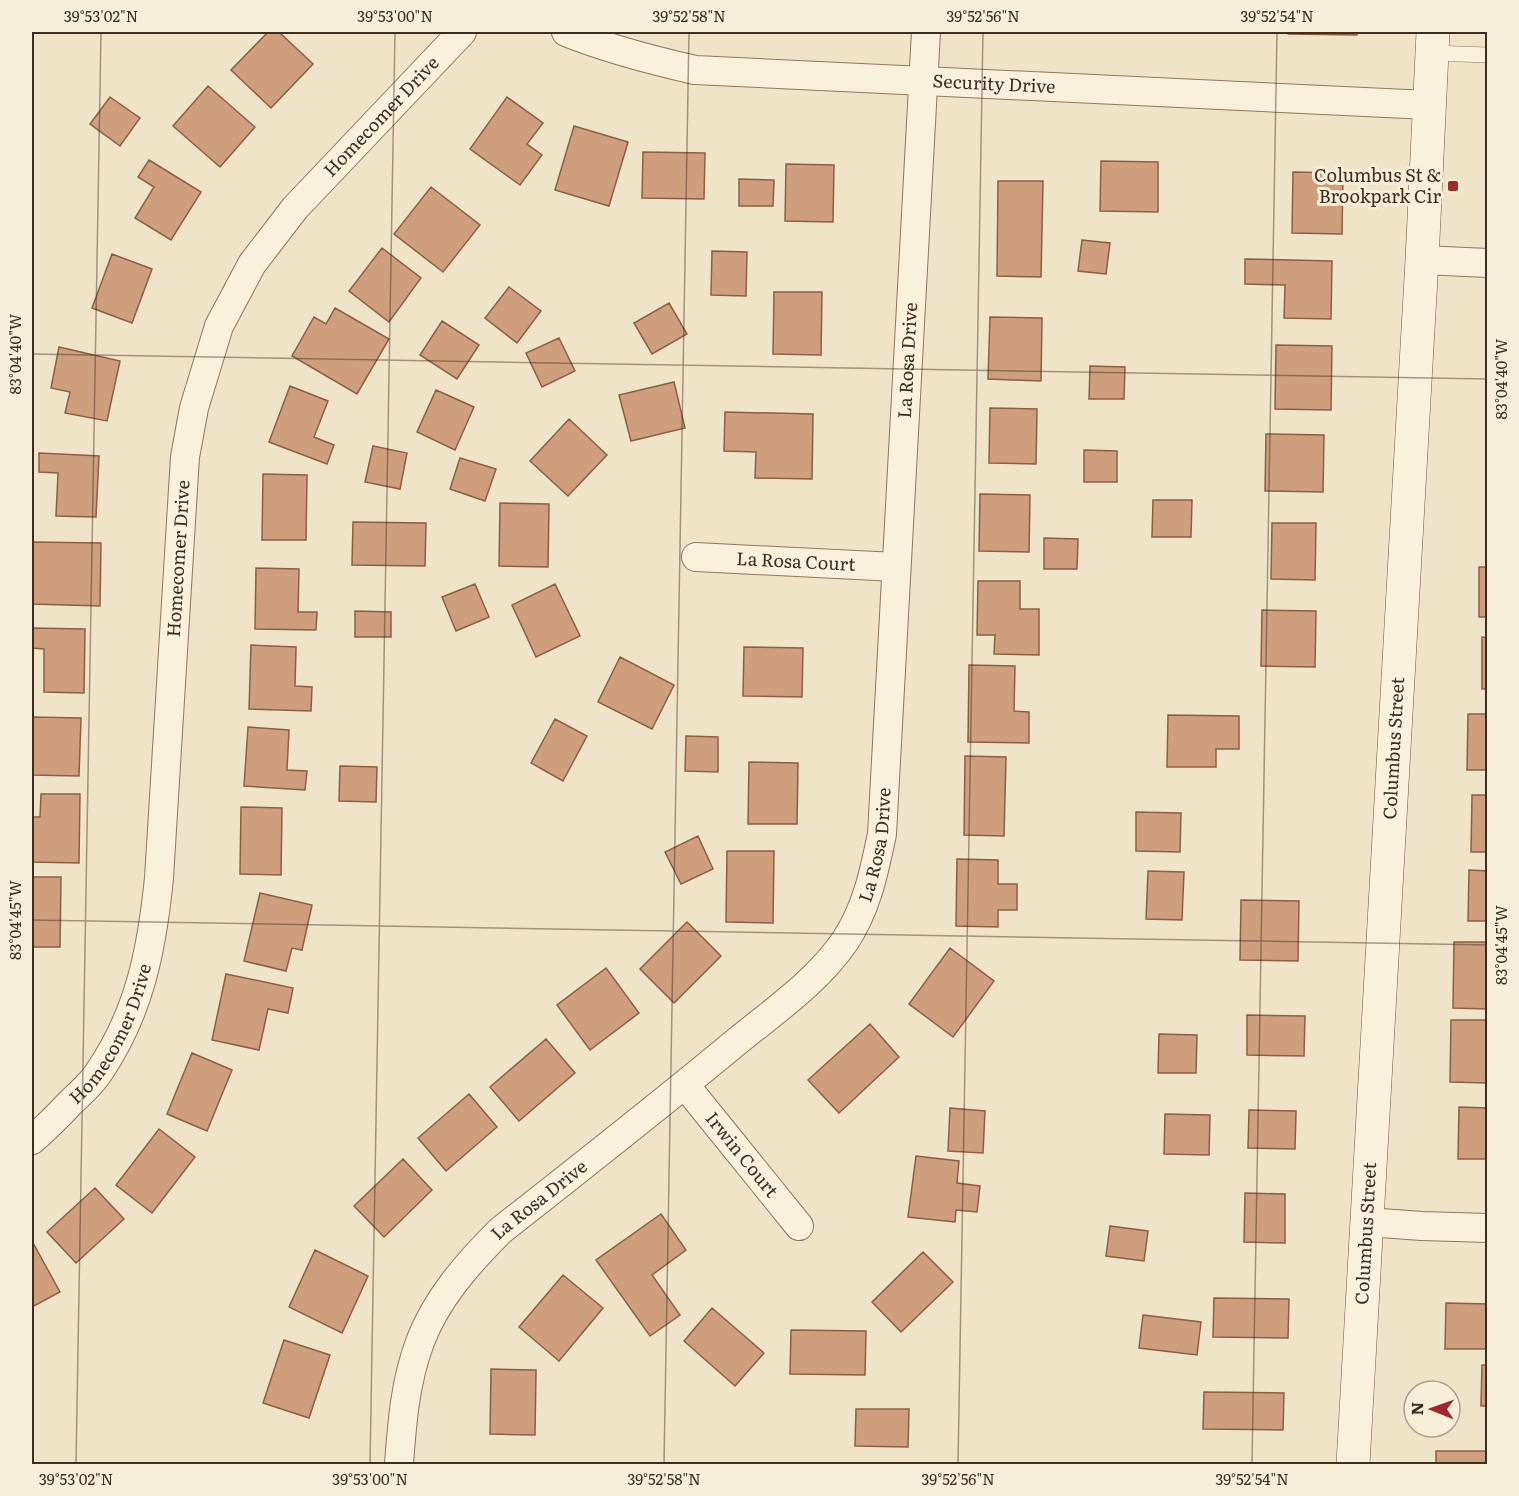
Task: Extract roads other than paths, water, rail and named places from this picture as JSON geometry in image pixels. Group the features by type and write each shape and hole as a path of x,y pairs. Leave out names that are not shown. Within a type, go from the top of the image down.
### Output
{"main road":[{"name":"Columbus Street","path":"1353,1464 1422,260 1432,42"}],"street":[{"name":"Homecomer Drive","path":"32,1140 46,1129 98,1074 129,1017 147,964 159,878 185,457 194,408 219,326 252,264 295,208 462,32"},
{"name":"Security Drive","path":"566,32 631,55 695,70 1428,105"},
{"name":"La Rosa Drive","path":"399,1464 403,1416 410,1377 420,1342 435,1312 475,1256 501,1231 685,1085 825,967 846,939 871,886 882,834 926,32"},
{"path":"1422,260 1488,263"},
{"name":"La Rosa Court","path":"696,557 896,567"},
{"name":"Irwin Court","path":"685,1085 799,1226"},
{"path":"1367,1222 1488,1228"}],"lane":[{"path":"1432,42 1488,55"}],"place":[{"name":"Columbus St & Brookpark Cir","path":"1453,186"}]}
